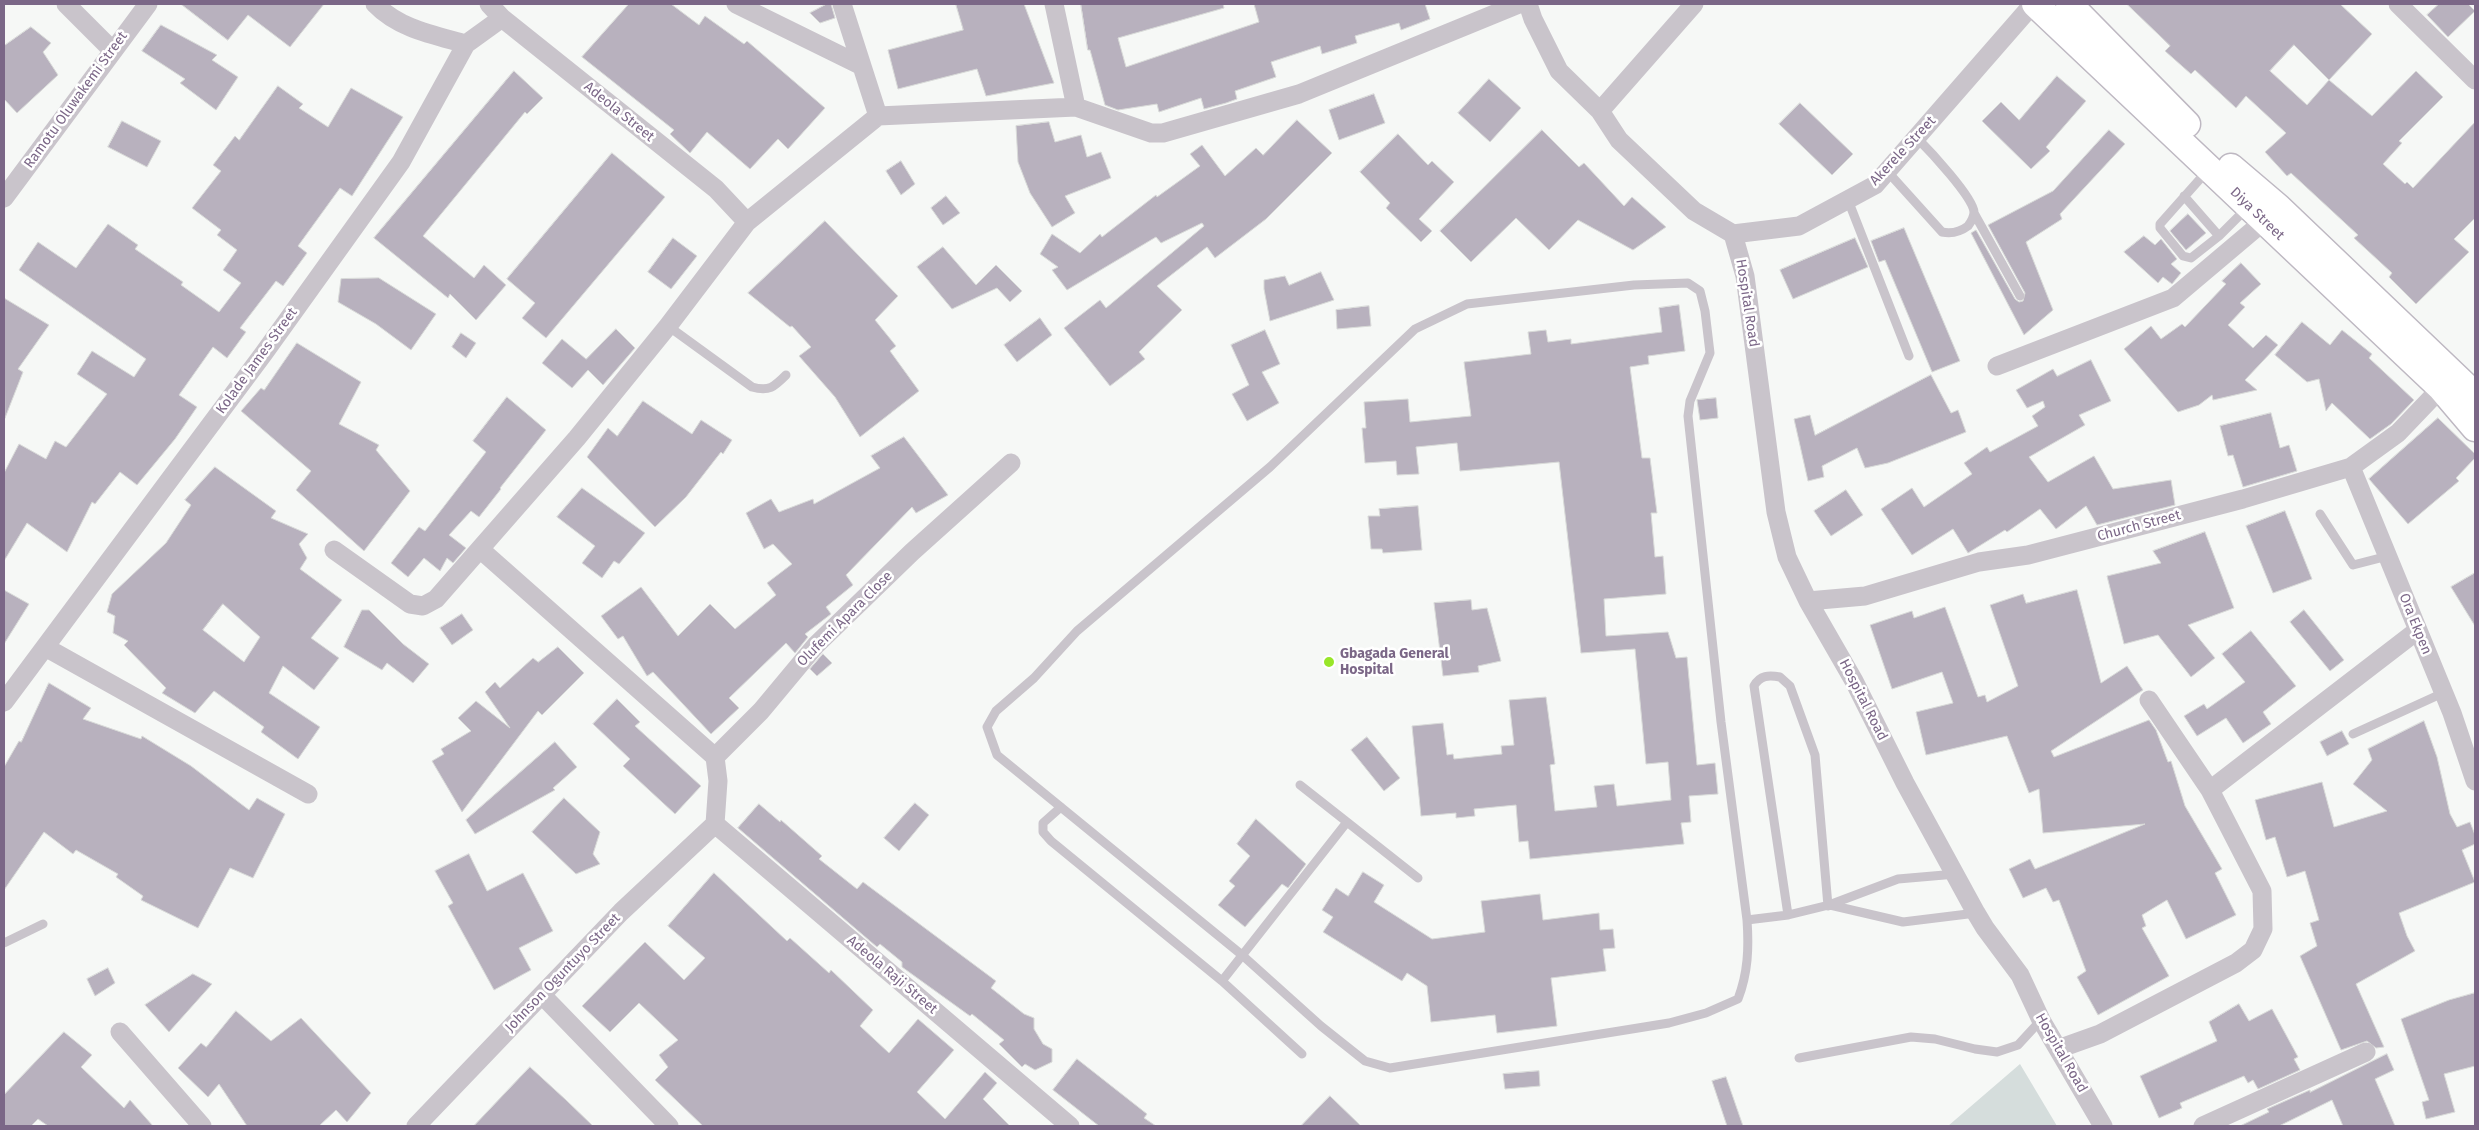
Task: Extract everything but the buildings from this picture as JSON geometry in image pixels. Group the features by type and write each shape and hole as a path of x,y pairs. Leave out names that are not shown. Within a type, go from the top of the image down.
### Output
{"main road":[{"name":"Diya Street","path":"2034,4 2441,388 2475,428"},
{"name":"Diya Street","path":"2069,4 2218,155 2278,207 2475,395"}],"street":[{"path":"66,4 112,50"},
{"name":"Ramotu Oluwakemi Street","path":"4,198 148,4"},
{"path":"375,4 386,16 417,31 466,44"},
{"name":"Adeola Street","path":"489,4 502,18 716,189 747,222"},
{"path":"736,4 860,65"},
{"path":"842,4 860,65 878,116"},
{"path":"1054,4 1076,107"},
{"path":"334,550 410,604 423,606 436,599 481,550 577,438 668,326 747,222 878,116 1076,107 1151,133 1163,133 1299,94 1519,4"},
{"path":"1528,4 1533,19 1559,71 1600,111 1619,140 1694,211 1734,234"},
{"path":"1600,111 1694,4"},
{"name":"Akerele Street","path":"1734,234 1799,226 1875,185 2034,4"},
{"path":"2398,4 2475,80"},
{"name":"Kolade James Street","path":"4,702 258,361 401,162 466,44 502,18"},
{"path":"1997,366 2173,298 2256,214"},
{"name":"Hospital Road","path":"1734,234 1745,276 1776,512 1787,557 1808,601 1854,681 1905,783 1976,913 2020,975 2040,1020 2103,1126"},
{"name":"Church Street","path":"1808,601 1865,596 1980,562 2028,555 2243,500 2351,467 2398,434 2441,388"},
{"name":"Olufemi Apara Close","path":"715,758 761,712 816,645 912,552 1011,463"},
{"name":"Ora Ekpen","path":"2351,467 2443,693 2475,781"},
{"path":"481,550 715,758 718,781 714,824"},
{"path":"2210,790 2418,630"},
{"path":"45,647 308,794"},
{"path":"2058,1049 2100,1034 2236,963 2253,950 2263,929 2262,891 2210,790 2149,700"},
{"name":"Johnson Oguntuyo Street","path":"416,1126 621,912 714,824"},
{"name":"Adeola Raji Street","path":"714,824 1070,1126"},
{"path":"542,995 669,1126"},
{"path":"120,1032 202,1126"},
{"path":"2203,1126 2366,1052"}],"lane":[{"path":"1917,138 1961,188 1972,204 1974,214 2020,296"},
{"path":"2209,168 2162,221 2160,228 2182,256 2192,258 2219,236 2256,214"},
{"path":"1887,172 1942,232 1951,234 1964,228 1971,223 1974,214"},
{"path":"2184,196 2219,236"},
{"path":"1848,200 1909,356"},
{"path":"1688,283 1700,291 1705,311 1710,353 1690,401 1688,416 1720,722 1747,920 1749,944 1746,977 1738,999 1706,1013 1669,1023 1390,1068 1365,1061 1321,1026 1242,955 998,755 987,727 996,711 1034,678 1077,631 1270,467 1415,329 1467,304 1634,285 1688,283"},
{"path":"668,326 752,387 763,390 773,388 786,376"},
{"path":"2320,514 2353,565 2388,556"},
{"path":"1788,915 1754,686 1760,678 1765,676 1780,677 1790,686 1815,755 1829,905"},
{"path":"2352,734 2443,693"},
{"path":"1300,785 1418,878"},
{"path":"1061,806 1043,824 1044,832 1051,841 1222,982 1302,1054"},
{"path":"1222,982 1348,822"},
{"path":"1747,920 1788,915 1829,905 1898,879 1956,874"},
{"path":"1829,905 1903,922 1976,913"},
{"path":"4,943 43,924"},
{"path":"1799,1058 1917,1037 1945,1040 1976,1049 1997,1052 2018,1045 2040,1020"}],"shaded area":[{"path":"2020,1064 2057,1126 1948,1126"}],"place":[{"name":"Gbagada General Hospital","path":"1329,662"}]}
